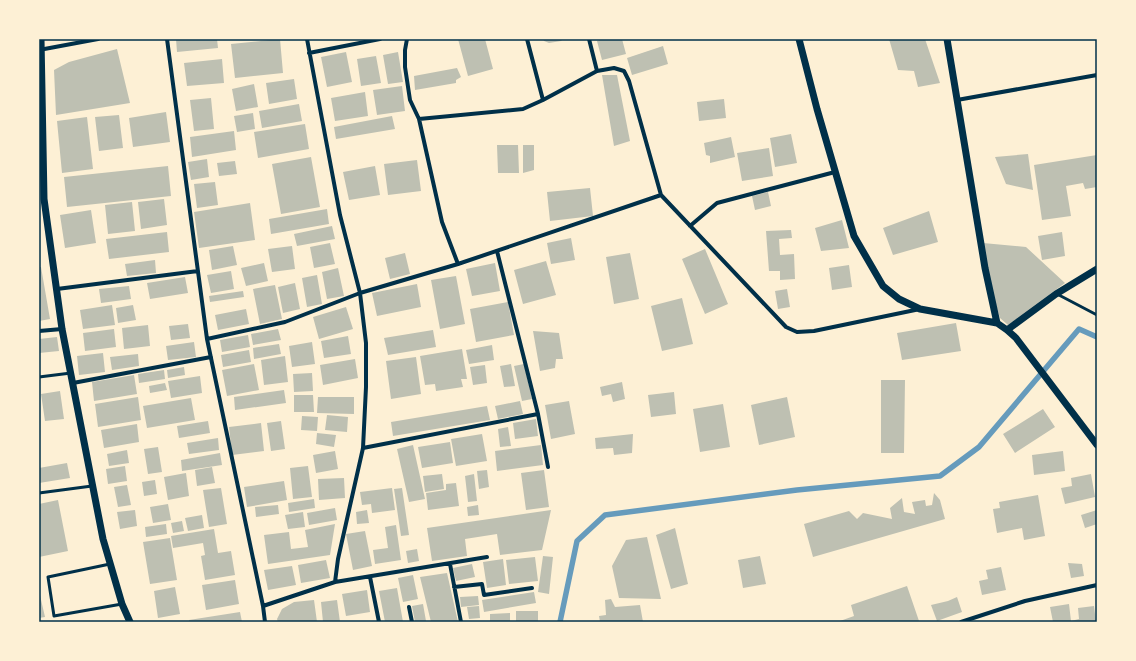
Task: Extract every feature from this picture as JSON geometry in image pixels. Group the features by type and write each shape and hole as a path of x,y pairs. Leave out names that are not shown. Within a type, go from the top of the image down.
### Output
{"street":[{"path":"41,39 42,199 62,329 103,539 122,604 130,622"},
{"path":"40,50 98,39"},
{"path":"167,39 207,339 263,606 265,622"},
{"path":"307,39 340,215 360,293 366,343 366,387 363,448 338,559 335,582"},
{"path":"309,53 380,39"},
{"path":"407,39 405,50 405,67 410,100 419,119 442,222 458,264"},
{"path":"527,39 543,100"},
{"path":"588,39 597,71"},
{"path":"799,39 817,109 854,236 883,286 899,299 920,309 997,323 1007,330 1016,338 1097,445"},
{"path":"947,39 985,268 997,323"},
{"path":"419,119 523,108 543,100 597,71 614,68 624,71 629,81 661,195 786,328 798,332 814,331 920,309"},
{"path":"956,100 1097,75"},
{"path":"690,226 717,203 835,172"},
{"path":"207,339 285,322 360,293 458,264 661,195"},
{"path":"497,251 538,414 548,467"},
{"path":"1007,330 1056,294 1097,269"},
{"path":"57,289 198,272"},
{"path":"39,331 62,329"},
{"path":"73,383 211,357"},
{"path":"363,448 538,414"},
{"path":"263,606 335,582 487,557"},
{"path":"450,564 461,622"},
{"path":"370,577 380,622"},
{"path":"454,587 482,584 484,595 532,588"},
{"path":"961,622 1025,600 1097,585"},
{"path":"409,607 412,622"}],"lane":[{"path":"1056,294 1097,315"},
{"path":"39,377 71,373"},
{"path":"39,493 92,486"},
{"path":"110,564 48,577 54,616 122,604"}],"building":[{"path":"176,39 217,39 218,48 177,52"},
{"path":"280,39 283,73 235,78 231,44"},
{"path":"458,39 485,39 493,69 468,76"},
{"path":"543,39 563,39 561,41 549,43"},
{"path":"603,39 622,39 626,54 602,60 597,41"},
{"path":"889,39 925,39 940,83 918,87 914,71 898,70"},
{"path":"663,46 668,64 632,75 627,58"},
{"path":"117,49 130,103 56,115 54,70 69,62"},
{"path":"346,52 352,82 327,87 321,57"},
{"path":"398,52 403,82 388,84 383,55"},
{"path":"376,56 381,83 361,86 357,59"},
{"path":"222,59 224,83 187,86 184,63"},
{"path":"457,68 461,77 456,80 456,83 415,90 414,76"},
{"path":"602,75 617,75 630,141 614,146"},
{"path":"294,79 297,99 269,104 266,83"},
{"path":"254,84 258,107 236,111 232,89"},
{"path":"402,86 405,111 377,115 373,90"},
{"path":"365,92 368,116 335,121 331,98"},
{"path":"211,98 214,129 194,131 190,100"},
{"path":"724,99 726,118 699,121 697,102"},
{"path":"299,104 302,121 262,128 259,111"},
{"path":"166,112 170,142 133,147 129,118"},
{"path":"253,113 255,129 237,132 234,116"},
{"path":"119,115 123,148 99,151 95,117"},
{"path":"392,116 395,129 336,139 334,127"},
{"path":"87,117 93,169 62,173 57,121"},
{"path":"305,124 309,149 258,158 254,132"},
{"path":"234,131 236,150 192,157 190,137"},
{"path":"791,134 797,163 775,167 770,138"},
{"path":"731,137 735,157 710,163 710,156 706,155 704,143"},
{"path":"497,145 518,145 519,173 498,173"},
{"path":"523,145 534,145 534,170 523,173"},
{"path":"769,148 773,176 742,181 737,153"},
{"path":"1028,154 1033,190 1006,184 995,157"},
{"path":"1097,155 1097,187 1085,189 1083,183 1066,186 1071,216 1042,220 1034,165"},
{"path":"311,157 320,207 281,214 272,164"},
{"path":"207,159 209,177 191,180 188,162"},
{"path":"417,160 421,191 388,195 384,164"},
{"path":"235,161 237,174 219,176 217,163"},
{"path":"168,166 171,196 67,207 64,177"},
{"path":"375,166 380,195 349,200 343,172"},
{"path":"215,182 218,205 197,208 194,184"},
{"path":"590,188 593,216 550,221 547,192"},
{"path":"768,192 771,206 755,210 752,196"},
{"path":"164,199 167,225 141,229 138,202"},
{"path":"132,202 135,231 108,234 105,205"},
{"path":"250,203 255,240 199,248 194,212"},
{"path":"327,209 329,224 271,234 269,219"},
{"path":"91,210 96,243 65,248 60,215"},
{"path":"929,211 938,242 893,255 883,228"},
{"path":"842,220 849,248 821,251 815,228"},
{"path":"332,226 335,239 297,246 294,234"},
{"path":"791,230 792,238 779,239 780,255 794,254 795,279 780,280 780,271 769,271 766,231"},
{"path":"167,232 169,252 109,259 106,239"},
{"path":"1062,232 1065,256 1042,260 1038,236"},
{"path":"571,238 575,260 551,264 547,243"},
{"path":"330,243 335,264 314,268 310,247"},
{"path":"983,243 1026,247 1065,283 1008,325 1000,318 993,295"},
{"path":"233,246 237,265 212,270 209,250"},
{"path":"292,246 295,269 272,272 268,249"},
{"path":"705,249 728,304 705,314 682,259"},
{"path":"405,253 410,274 390,279 385,258"},
{"path":"630,253 639,299 614,304 606,257"},
{"path":"155,260 156,273 127,276 125,264"},
{"path":"546,261 556,295 523,304 514,270"},
{"path":"264,263 268,281 246,286 241,268"},
{"path":"495,263 500,291 472,296 466,269"},
{"path":"849,265 852,287 832,290 829,268"},
{"path":"39,267 41,267 50,319 39,321"},
{"path":"338,268 344,296 327,299 322,272"},
{"path":"231,271 234,289 211,293 207,275"},
{"path":"317,275 322,304 307,307 302,278"},
{"path":"456,276 465,324 440,329 431,280"},
{"path":"185,277 188,293 150,299 147,283"},
{"path":"295,283 300,309 283,313 278,287"},
{"path":"417,284 421,307 377,316 372,293"},
{"path":"275,285 282,319 260,324 253,289"},
{"path":"129,286 131,299 101,303 99,289"},
{"path":"787,289 790,307 778,309 775,291"},
{"path":"243,291 244,297 210,302 209,296"},
{"path":"682,298 693,344 662,351 651,306"},
{"path":"508,302 514,335 476,342 470,309"},
{"path":"112,305 115,325 83,329 80,310"},
{"path":"133,305 136,320 118,323 116,308"},
{"path":"346,307 353,329 319,339 313,317"},
{"path":"246,309 249,324 218,330 215,315"},
{"path":"956,323 961,351 902,360 897,333"},
{"path":"188,324 190,338 171,340 169,326"},
{"path":"148,325 150,346 124,349 122,328"},
{"path":"114,329 116,347 85,351 83,333"},
{"path":"278,329 281,340 253,345 251,334"},
{"path":"433,330 436,347 388,355 384,338"},
{"path":"533,331 559,333 563,359 556,359 555,368 540,371"},
{"path":"248,335 250,347 222,352 220,340"},
{"path":"348,336 351,354 324,358 321,341"},
{"path":"57,337 59,351 39,353 39,339"},
{"path":"194,342 196,357 168,360 166,346"},
{"path":"312,342 315,364 292,367 289,346"},
{"path":"279,344 281,354 254,359 253,348"},
{"path":"492,345 494,360 469,364 466,350"},
{"path":"462,349 467,379 461,379 463,387 436,391 435,384 425,385 420,356"},
{"path":"249,350 251,362 223,367 221,355"},
{"path":"103,353 105,372 79,375 77,356"},
{"path":"138,354 139,366 112,370 110,357"},
{"path":"285,356 288,382 264,385 261,360"},
{"path":"416,357 421,394 391,399 386,361"},
{"path":"355,359 358,378 323,385 320,365"},
{"path":"254,364 259,390 227,396 222,370"},
{"path":"511,364 515,386 504,387 500,366"},
{"path":"524,364 532,399 522,401 514,366"},
{"path":"485,365 487,383 473,385 470,367"},
{"path":"184,367 185,375 168,378 167,370"},
{"path":"164,370 165,379 139,383 138,374"},
{"path":"312,373 313,391 294,392 293,374"},
{"path":"134,375 137,394 94,401 92,382"},
{"path":"200,376 202,393 171,398 168,381"},
{"path":"881,380 905,380 904,453 881,453"},
{"path":"622,382 625,399 613,402 611,394 602,396 600,387"},
{"path":"165,383 167,390 150,393 149,386"},
{"path":"284,390 286,403 235,410 234,397"},
{"path":"60,391 64,419 45,421 41,394"},
{"path":"674,392 676,414 651,417 648,395"},
{"path":"294,395 313,395 314,412 294,412"},
{"path":"138,397 141,420 98,427 95,404"},
{"path":"318,397 354,397 354,414 317,413"},
{"path":"787,397 795,437 759,445 751,405"},
{"path":"191,398 195,420 147,428 143,406"},
{"path":"520,401 523,414 498,419 495,406"},
{"path":"569,401 575,434 551,439 545,405"},
{"path":"723,404 730,447 700,452 693,409"},
{"path":"487,406 490,420 393,436 391,422"},
{"path":"1043,409 1055,427 1015,453 1003,434"},
{"path":"327,415 348,417 347,432 325,430"},
{"path":"302,416 318,417 317,431 301,430"},
{"path":"536,419 538,436 515,439 513,423"},
{"path":"208,421 210,433 179,438 177,426"},
{"path":"281,421 285,449 271,451 267,423"},
{"path":"261,423 264,451 232,455 229,427"},
{"path":"137,424 139,442 104,448 101,430"},
{"path":"508,427 511,446 500,447 498,429"},
{"path":"317,433 336,435 334,447 316,444"},
{"path":"482,434 487,461 456,466 451,439"},
{"path":"633,434 632,453 614,455 613,448 596,449 595,438"},
{"path":"218,438 219,450 189,454 187,443"},
{"path":"450,442 453,463 422,468 418,447"},
{"path":"413,445 425,499 409,502 397,449"},
{"path":"541,445 543,465 497,471 495,451"},
{"path":"158,447 162,472 148,474 144,449"},
{"path":"127,450 129,463 109,466 107,454"},
{"path":"335,451 338,469 316,473 313,455"},
{"path":"1063,451 1065,471 1034,475 1032,455"},
{"path":"220,453 222,465 182,471 181,460"},
{"path":"67,463 70,478 39,483 39,468"},
{"path":"125,466 127,481 108,484 106,469"},
{"path":"308,466 312,497 293,499 290,468"},
{"path":"212,467 215,483 197,486 195,470"},
{"path":"487,470 489,487 479,489 477,471"},
{"path":"544,470 549,507 526,510 521,473"},
{"path":"186,473 189,496 168,500 164,477"},
{"path":"442,474 444,489 425,492 423,476"},
{"path":"474,474 477,501 468,502 465,476"},
{"path":"1091,474 1095,497 1065,504 1061,488 1072,486 1071,478"},
{"path":"344,478 345,498 319,500 318,479"},
{"path":"155,480 157,494 144,496 142,482"},
{"path":"284,481 287,500 247,507 244,487"},
{"path":"456,483 459,506 428,510 426,493 446,490 446,484"},
{"path":"127,485 131,505 118,507 114,487"},
{"path":"221,488 227,524 209,527 203,490"},
{"path":"392,488 395,510 372,513 371,504 362,505 360,492"},
{"path":"402,488 409,535 401,536 394,489"},
{"path":"934,493 940,500 945,519 813,557 804,524 849,511 857,519 863,513 892,519 890,508 902,498 904,512 915,514 912,502 925,500 926,506 932,505"},
{"path":"1038,495 1045,536 1024,540 1022,528 997,533 993,509 1000,508 999,502"},
{"path":"314,499 315,508 289,512 288,503"},
{"path":"58,500 68,551 39,557 39,504"},
{"path":"168,504 171,520 153,523 150,507"},
{"path":"278,505 279,514 256,517 255,507"},
{"path":"478,505 479,515 468,516 467,507"},
{"path":"335,508 337,520 309,525 307,513"},
{"path":"135,510 137,526 120,529 117,512"},
{"path":"367,510 369,523 357,524 356,512"},
{"path":"551,510 542,550 500,555 497,534 465,539 467,556 432,561 427,528"},
{"path":"1097,510 1097,524 1085,528 1081,515"},
{"path":"303,512 305,527 288,529 285,515"},
{"path":"202,515 204,528 188,531 185,518"},
{"path":"182,521 184,531 173,533 171,523"},
{"path":"166,524 167,534 146,537 145,527"},
{"path":"335,524 330,555 268,564 264,535 289,532 291,549 308,547 305,530"},
{"path":"396,525 401,560 375,564 373,550 388,548 385,527"},
{"path":"675,528 688,584 671,589 656,535"},
{"path":"214,529 218,553 231,551 235,575 205,580 201,556 205,555 203,543 173,548 171,536"},
{"path":"365,531 372,566 353,570 346,534"},
{"path":"647,537 661,599 619,598 612,566 626,540"},
{"path":"170,538 177,580 150,584 143,542"},
{"path":"417,549 419,561 408,563 406,551"},
{"path":"543,556 553,557 549,594 538,592"},
{"path":"760,556 766,584 743,588 738,560"},
{"path":"535,557 538,581 509,584 506,560"},
{"path":"503,559 506,585 487,588 483,562"},
{"path":"326,560 330,578 301,583 298,565"},
{"path":"1068,563 1082,564 1084,576 1071,578"},
{"path":"472,564 475,577 456,581 453,568"},
{"path":"292,566 296,585 268,590 264,570"},
{"path":"1001,567 1006,590 982,595 979,581 988,579 986,570"},
{"path":"447,573 458,622 431,622 420,577"},
{"path":"413,575 418,599 403,602 398,578"},
{"path":"235,580 239,604 206,610 202,585"},
{"path":"907,586 919,621 840,622 854,616 851,605"},
{"path":"175,587 180,614 158,618 154,591"},
{"path":"397,588 403,622 385,622 379,591"},
{"path":"367,590 370,612 346,616 342,594"},
{"path":"39,591 45,617 39,618"},
{"path":"534,592 536,603 484,612 482,600"},
{"path":"478,596 479,605 461,607 460,597"},
{"path":"957,597 962,612 937,621 931,605"},
{"path":"611,599 615,607 640,605 643,622 600,622 599,616 606,615 605,600"},
{"path":"314,600 317,622 278,622 277,619 282,609 294,602"},
{"path":"337,600 340,622 323,622 321,602"},
{"path":"423,604 426,621 415,622 412,606"},
{"path":"1069,604 1071,621 1079,619 1078,608 1094,606 1096,622 1053,622 1050,607"},
{"path":"479,606 480,618 469,619 467,607"},
{"path":"516,611 538,611 538,622 516,622"},
{"path":"240,612 242,622 189,622 189,620"},
{"path":"510,613 510,622 490,622 490,614"}],"waterway":[{"path":"560,622 577,541 605,515 797,490 940,476 979,447 1079,329 1097,337"}]}
